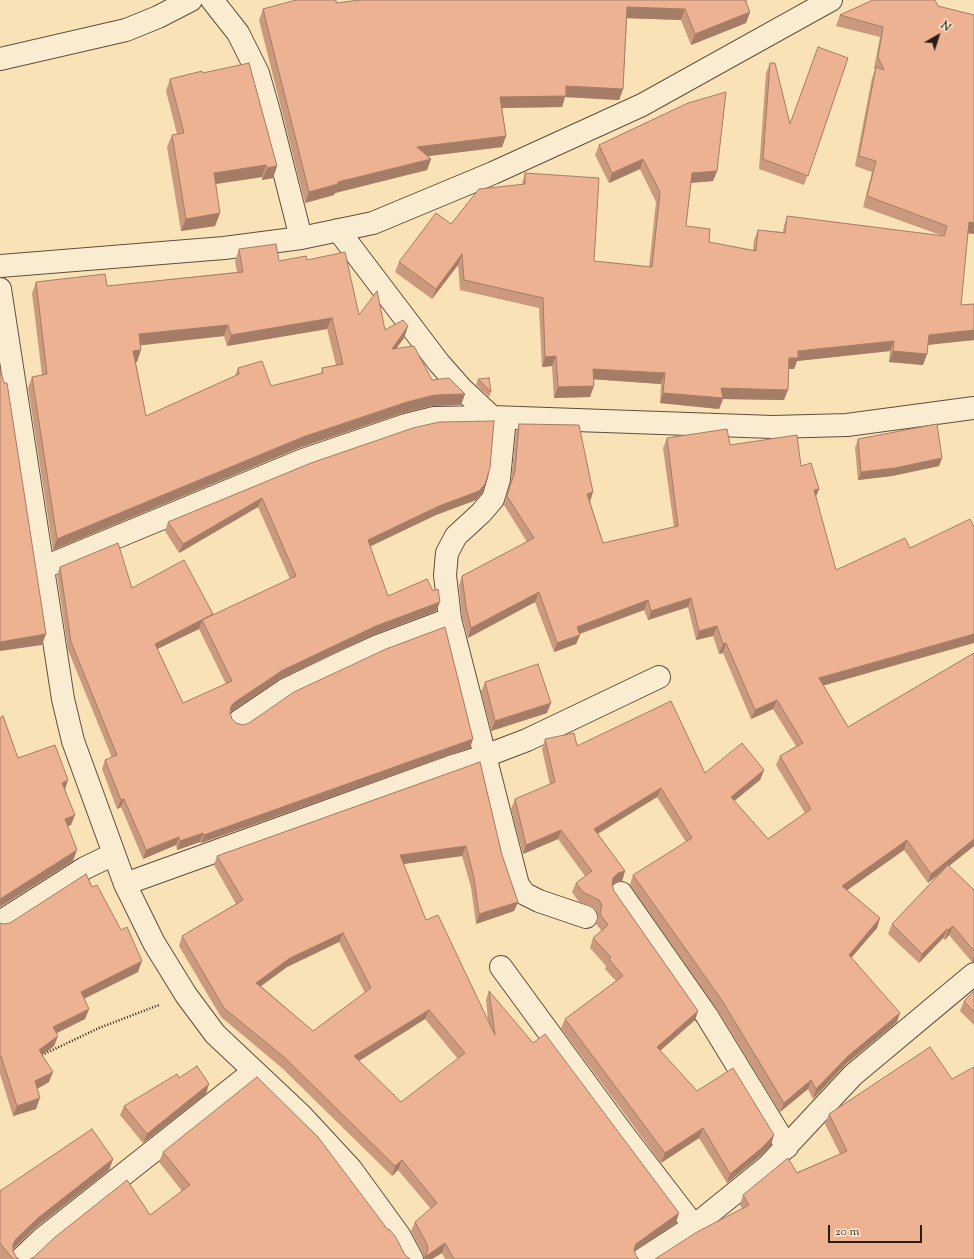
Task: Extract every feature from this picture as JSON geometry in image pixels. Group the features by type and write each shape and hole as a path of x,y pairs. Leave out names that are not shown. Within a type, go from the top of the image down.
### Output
{"street":[{"path":"0,59 126,30 158,17 191,0"},
{"path":"212,0 238,33 258,73 301,238"},
{"path":"0,266 224,248 301,238 380,220 493,173 642,105 831,0"},
{"path":"338,230 439,363 462,389 499,417"},
{"path":"0,289 62,699 73,741 125,884 154,943 186,995 215,1034 253,1072 301,1115 350,1169 399,1235 412,1259"},
{"path":"42,568 303,460 399,427 434,418 499,417 773,427 847,425 974,408"},
{"path":"499,417 499,479 493,499 481,513 456,536 447,552 445,575 450,620 518,885 524,894 539,901 586,917"},
{"path":"239,721 285,690 341,663 378,646 450,620"},
{"path":"125,884 528,740 659,677"},
{"path":"0,922 85,868 114,854"},
{"path":"621,893 707,1016 787,1147"},
{"path":"502,967 621,1131 694,1226"},
{"path":"643,1259 694,1226 762,1170 787,1147 853,1075 974,974"},
{"path":"21,1259 48,1235 253,1072"}],"path":[{"path":"39,1056 99,1028 186,995"}],"building":[{"path":"296,0 336,0 336,3 360,0 745,0 750,12 695,34 685,9 627,7 623,89 566,86 566,96 500,97 506,136 417,147 431,159 338,182 338,184 309,192 263,9"},
{"path":"873,0 935,0 938,6 974,15 974,223 969,222 961,305 974,304 974,330 929,335 927,354 893,351 894,341 798,351 798,358 789,358 788,390 721,388 723,398 663,393 665,373 593,369 594,386 558,387 556,356 545,357 543,298 464,280 462,254 436,289 399,262 436,213 451,224 479,189 525,184 525,173 599,178 594,261 652,267 660,192 643,159 612,173 599,145 688,103 726,92 717,171 692,173 686,226 710,229 709,242 756,251 758,230 785,233 787,216 944,236 947,226 867,196 876,161 859,156 876,67 884,70 878,57 883,27 840,15"},
{"path":"818,47 848,58 808,176 763,159 770,63 775,63 790,124"},
{"path":"249,63 277,166 267,168 266,165 214,173 220,213 186,219 172,135 184,133 170,79 202,71 203,73"},
{"path":"276,244 279,261 306,256 307,260 345,252 359,315 377,291 385,330 403,320 408,326 392,349 414,346 432,380 449,378 465,394 435,395 407,402 303,437 57,539 32,377 47,374 36,282 105,274 107,286 243,272 239,249","holes":["332,318 343,364 322,368 323,373 271,386 262,361 238,368 239,374 146,416 133,351 141,350 139,334 228,325 231,335"]},
{"path":"0,369 4,383 7,383 46,634 0,642"},
{"path":"489,378 491,392 478,379"},
{"path":"494,421 490,468 485,484 479,491 439,506 368,540 388,596 427,579 433,591 438,589 440,602 376,626 283,670 235,702 231,706 230,713 232,719 236,723 243,725 249,723 294,692 386,649 445,627 473,739 204,835 203,833 180,841 179,837 146,850 124,799 121,800 105,760 117,755 71,642 60,567 118,543 132,588 184,560 213,614 155,644 183,703 232,681 202,620 296,576 262,498 183,544 168,522 311,463 413,428 439,422"},
{"path":"519,424 579,425 593,492 587,494 603,543 678,526 667,438 727,429 730,445 797,435 801,466 811,463 819,489 814,490 836,570 905,538 910,548 970,519 974,527 974,634 819,678 848,727 974,653 974,839 931,874 907,840 842,886 880,918 849,955 900,1013 848,1056 816,1089 811,1080 784,1103 721,999 633,875 692,838 661,788 594,829 625,871 618,873 613,878 612,884 614,891 698,1011 657,1047 697,1091 733,1068 774,1135 763,1147 730,1174 703,1128 665,1153 565,1019 623,976 609,959 611,957 593,938 608,925 600,914 602,906 599,900 583,892 576,883 592,871 561,830 526,845 515,799 555,782 545,739 574,733 577,746 671,701 705,773 742,743 764,770 731,797 768,839 811,809 780,756 803,743 777,700 755,710 726,643 723,644 717,626 699,631 691,598 651,611 648,600 577,627 580,635 557,643 539,592 471,628 466,607 462,576 534,538 507,496 515,471"},
{"path":"937,424 942,458 895,468 861,472 858,439"},
{"path":"538,664 551,703 495,721 485,682"},
{"path":"3,716 18,758 55,745 68,780 62,783 75,815 65,819 77,850 0,899 0,718"},
{"path":"480,762 502,855 518,902 479,914 474,878 466,846 400,855 426,920 438,915 495,1035 489,991 533,1043 545,1034 679,1213 636,1244 634,1250 639,1259 454,1259 445,1243 425,1257 428,1250 427,1244 415,1222 437,1203 402,1160 395,1166 285,1058 224,1008 182,936 243,900 217,856","holes":["343,933 371,988 313,1031 256,983 290,958","429,1010 465,1053 401,1102 354,1056"]},
{"path":"948,865 974,890 974,951 953,926 948,930 947,929 922,954 892,924"},
{"path":"86,874 92,887 97,885 121,930 127,927 142,961 81,992 89,1009 53,1027 58,1036 39,1050 53,1072 35,1081 40,1098 17,1106 1,1056 0,1057 0,923 10,923"},
{"path":"974,991 974,1012 964,1001"},
{"path":"930,1047 952,1079 974,1067 974,1259 655,1259 697,1232 749,1205 743,1195 788,1158 797,1173 847,1151 829,1114"},
{"path":"197,1066 209,1084 147,1134 124,1106 177,1074 179,1078"},
{"path":"257,1077 318,1137 388,1230 389,1229 395,1236 405,1255 410,1259 30,1259 127,1180 150,1215 190,1185 163,1152"},
{"path":"92,1129 113,1159 38,1218 16,1239 13,1244 13,1251 19,1259 13,1259 0,1243 0,1191"}]}
